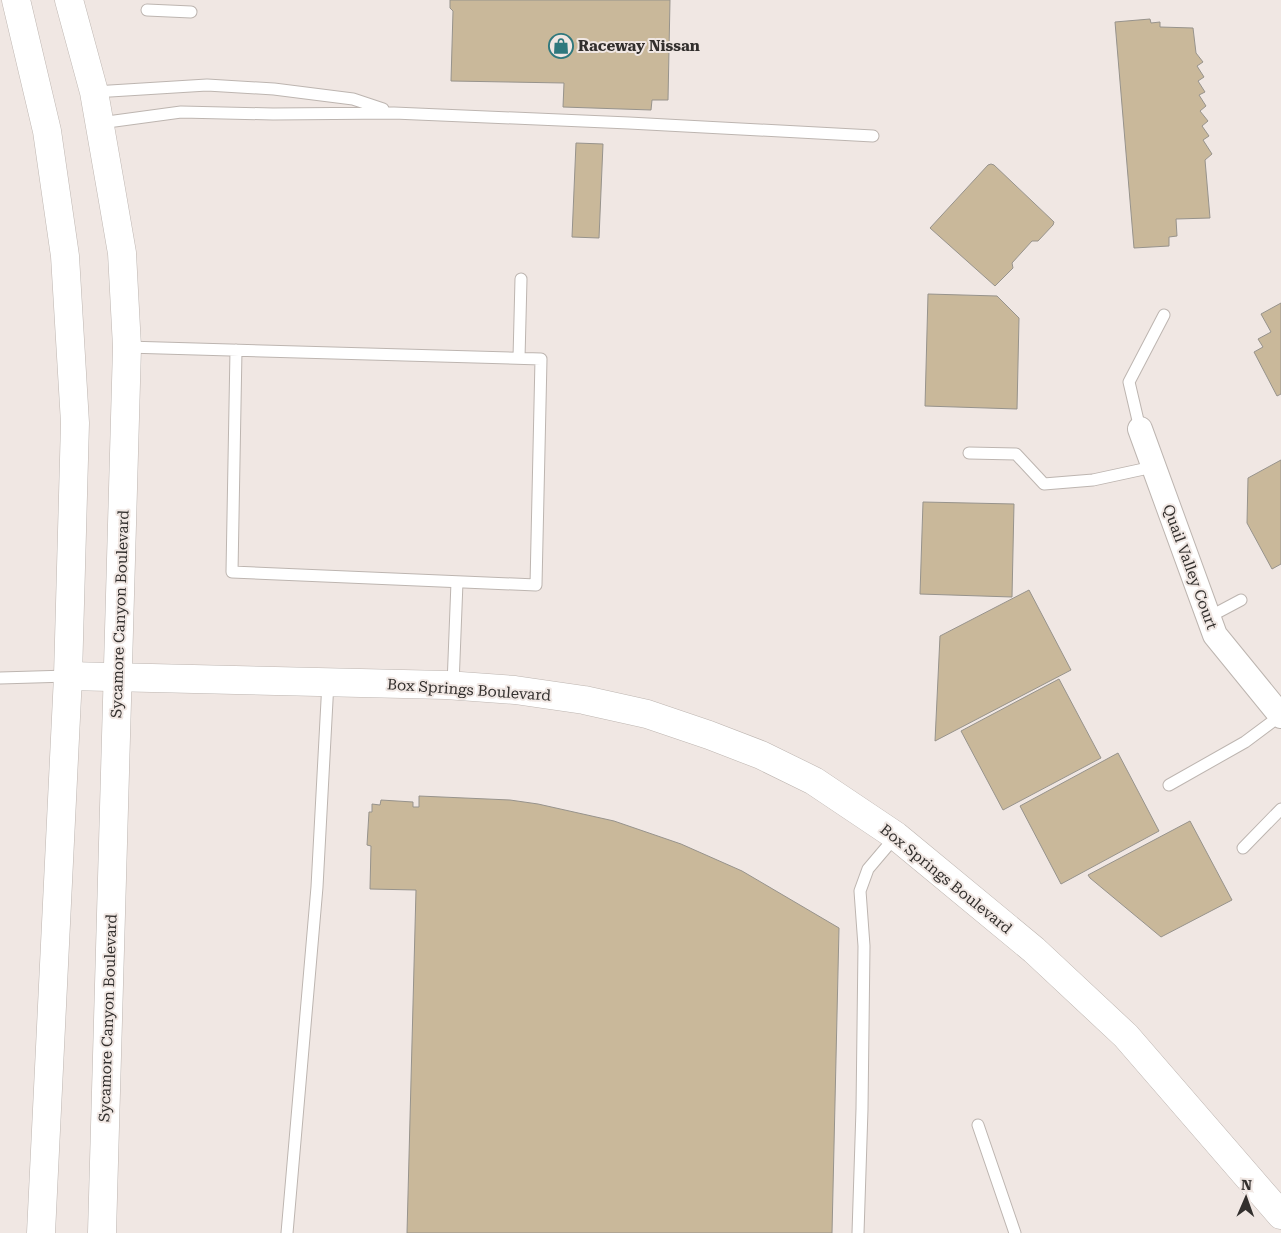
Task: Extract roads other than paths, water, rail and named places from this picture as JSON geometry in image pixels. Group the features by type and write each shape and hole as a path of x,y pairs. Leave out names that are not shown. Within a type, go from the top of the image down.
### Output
{"main road":[{"path":"16,0 47,131 65,256 74,423 68,676 41,1233"},
{"name":"Sycamore Canyon Boulevard","path":"68,0 94,92 100,123 122,253 127,347 102,1233"},
{"name":"Box Springs Boulevard","path":"68,676 452,685 515,690 584,700 646,714 708,734 761,755 814,781 896,836 1034,950 1126,1036 1280,1212"}],"street":[{"name":"Quail Valley Court","path":"1140,429 1215,635 1281,716"}],"lane":[{"path":"148,10 191,12"},
{"path":"94,92 207,85 274,89 353,99 394,113"},
{"path":"100,123 181,112 272,114 394,113 873,136"},
{"path":"520,358 521,279"},
{"path":"1140,429 1129,382 1164,315"},
{"path":"127,347 236,350 520,358 541,359 536,585 232,572 236,350"},
{"path":"968,453 1016,454 1044,484 1093,480 1153,466"},
{"path":"452,685 457,582"},
{"path":"1208,617 1241,600"},
{"path":"0,678 68,676"},
{"path":"287,1233 317,887 328,682"},
{"path":"1168,785 1245,742 1281,716"},
{"path":"1243,848 1281,810"},
{"path":"858,1233 864,946 860,891 868,869 896,836"},
{"path":"978,1125 1015,1233"}],"place":[{"name":"Raceway Nissan","path":"561,46"}]}
